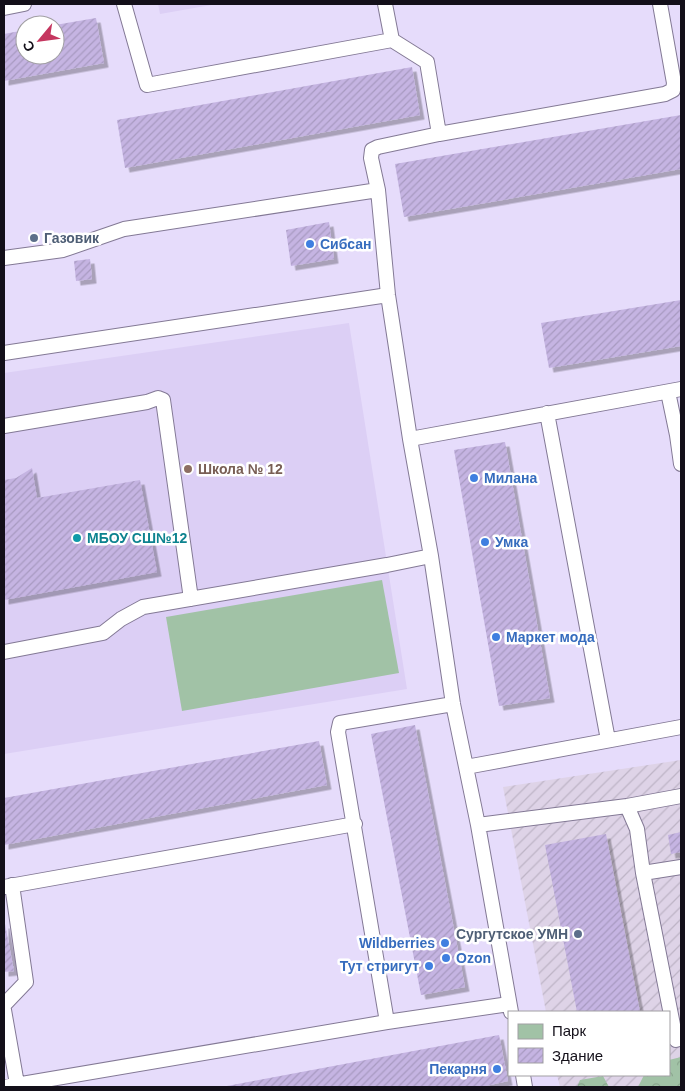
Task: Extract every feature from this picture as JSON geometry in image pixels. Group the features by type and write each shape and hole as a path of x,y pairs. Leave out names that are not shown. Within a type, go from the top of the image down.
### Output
{"lane":[{"path":"4,8 24,4"},
{"path":"124,4 146,85 392,40 427,62 439,134"},
{"path":"385,4 392,40"},
{"path":"4,1010 10,1086 388,1022 510,1008 478,825 453,704 431,556 410,439 388,295 378,190 371,158 372,150 378,147 439,134 665,94 673,90 674,83 660,4"},
{"path":"4,258 63,250 124,229 378,190"},
{"path":"4,251 20,256"},
{"path":"4,353 388,295"},
{"path":"410,439 675,391 677,435 681,464"},
{"path":"4,426 147,402 158,398 164,400 191,599"},
{"path":"548,413 608,740"},
{"path":"4,652 103,633 121,619 143,607 431,556"},
{"path":"388,1022 338,732 340,723 453,704"},
{"path":"466,767 681,727"},
{"path":"478,825 628,806 681,796"},
{"path":"628,806 638,829 643,873 676,1040"},
{"path":"4,1005 26,982 8,886 355,824"},
{"path":"643,873 681,867"}],"shaded area":[{"path":"158,4 217,4 160,14"},
{"name":"Школа № 12","path":"349,323 407,689 4,754 4,373"},
{"path":"681,760 681,1087 560,1087 557,1076 670,1076 670,1011 546,1011 503,787"}],"green space":[{"path":"382,580 399,673 182,711 166,617"},
{"path":"681,1057 681,1087 638,1087 644,1076 670,1076 670,1060"},
{"path":"603,1076 609,1087 577,1087 580,1080"}],"building":[{"path":"96,18 104,63 4,81 4,34 15,32 15,65 65,65 65,23"},
{"path":"412,67 420,115 125,168 117,120"},
{"path":"681,115 681,169 404,217 395,164"},
{"name":"Сибсан","path":"329,222 334,259 291,266 286,230"},
{"path":"90,259 92,279 76,281 74,261"},
{"path":"681,300 681,346 549,368 541,323"},
{"path":"505,442 550,698 499,706 454,450"},
{"name":"МБОУ СШ№12","path":"32,468 37,498 140,480 157,572 4,600 4,480 16,478"},
{"path":"415,725 465,987 421,995 371,734"},
{"path":"319,741 327,785 4,845 4,798"},
{"path":"681,832 681,852 671,854 668,835"},
{"path":"606,834 640,1011 577,1011 545,845"},
{"path":"5,924 14,971 4,972"},
{"path":"499,1035 508,1081 490,1085 477,1087 227,1087 227,1086"}],"place":[{"name":"Газовик","path":"34,238"},
{"name":"Сибсан","path":"310,244"},
{"name":"Школа № 12","path":"188,469"},
{"name":"Милана","path":"474,478"},
{"name":"МБОУ СШ№12","path":"77,538"},
{"name":"Умка","path":"485,542"},
{"name":"Маркет мода","path":"496,637"},
{"name":"Сургутское УМН","path":"578,934"},
{"name":"Wildberries","path":"445,943"},
{"name":"Ozon","path":"446,958"},
{"name":"Тут стригут","path":"429,966"},
{"name":"Пекарня","path":"497,1069"}]}
